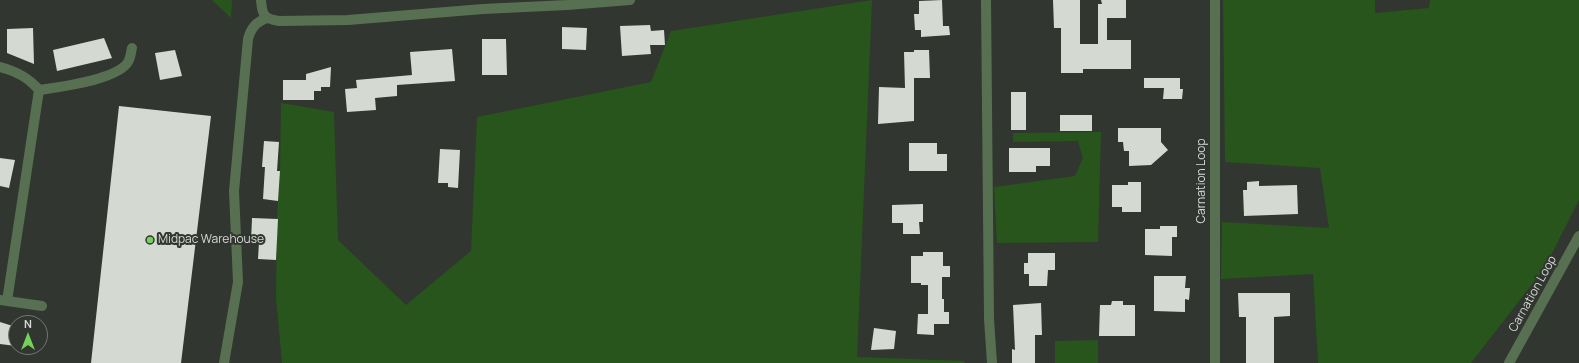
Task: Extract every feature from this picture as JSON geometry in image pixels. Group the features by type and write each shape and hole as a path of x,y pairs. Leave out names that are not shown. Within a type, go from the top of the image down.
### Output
{"street":[{"path":"261,0 264,15 267,18"},
{"path":"224,363 238,282 234,190 248,39 251,30 260,20 267,18 278,21 348,20 483,9 630,0"},
{"path":"986,0 989,319 992,363"},
{"name":"Carnation Loop","path":"1215,0 1215,363"},
{"path":"38,90 79,84 115,73 129,61 132,48"},
{"path":"0,67 23,75 33,82 38,90 3,300 42,306"},
{"name":"Carnation Loop","path":"1509,363 1579,236"}],"green space":[{"path":"212,0 232,0 231,18"},
{"path":"872,0 857,357 964,361 965,363 282,363 276,298 281,103 334,112 338,240 406,305 471,251 477,117 651,82 671,31"},
{"path":"1223,0 1375,0 1375,13 1429,8 1430,0 1579,0 1579,200 1544,269 1471,363 1318,363 1313,274 1221,279 1222,222 1329,228 1320,168 1225,162"},
{"path":"1101,132 1098,242 997,243 994,187 1075,176 1083,158 1078,141 1013,142 1013,133"},
{"path":"1098,340 1098,363 1055,363 1055,341"}],"building":[{"path":"942,0 943,26 949,26 950,35 921,37 921,30 915,30 914,14 919,14 919,1"},
{"path":"1053,0 1080,0 1080,44 1098,44 1098,4 1102,4 1101,0 1126,0 1126,18 1107,18 1107,40 1131,40 1131,69 1083,69 1083,73 1061,73 1061,28 1054,28"},
{"path":"650,25 651,31 664,30 665,45 650,45 651,54 622,56 620,26"},
{"path":"562,27 587,28 586,50 562,49"},
{"path":"33,28 34,64 7,53 7,29"},
{"path":"104,38 112,58 57,71 53,50"},
{"path":"482,39 506,39 507,75 482,75"},
{"path":"452,49 455,81 397,85 397,96 375,98 376,110 347,112 345,89 357,88 356,80 412,75 410,52"},
{"path":"175,50 182,76 160,80 155,53"},
{"path":"914,50 929,50 930,78 914,78 914,121 878,124 879,87 905,88 904,52 914,52"},
{"path":"331,67 330,87 321,87 321,91 314,91 314,100 283,100 283,80 306,80 306,74"},
{"path":"1144,78 1180,78 1180,89 1183,89 1182,99 1163,99 1164,88 1144,88"},
{"path":"1011,92 1026,92 1026,130 1011,130"},
{"name":"Midpac Warehouse","path":"119,106 211,116 181,363 91,363"},
{"path":"1060,115 1092,115 1092,131 1060,131"},
{"path":"1118,128 1161,128 1161,142 1168,150 1151,165 1129,166 1129,151 1124,151 1123,142 1118,142"},
{"path":"264,141 279,142 277,171 280,171 278,201 263,199 265,167 262,167"},
{"path":"909,143 937,143 937,154 947,154 947,171 909,171"},
{"path":"1009,148 1050,148 1050,166 1036,166 1036,172 1009,172"},
{"path":"440,149 460,150 458,188 448,187 448,183 438,183"},
{"path":"0,158 15,160 9,188 0,186"},
{"path":"1259,181 1259,186 1297,185 1298,214 1244,216 1243,190 1247,190 1247,182"},
{"path":"1128,182 1141,182 1141,212 1122,212 1122,207 1112,207 1112,185 1128,185"},
{"path":"923,204 923,222 919,222 920,234 903,234 903,223 892,223 892,205"},
{"path":"252,218 278,219 276,260 258,259 259,242 251,242"},
{"path":"1160,226 1177,226 1177,237 1172,237 1172,256 1145,255 1145,229 1160,229"},
{"path":"923,252 943,252 943,266 950,266 950,277 942,277 942,299 944,299 944,312 949,312 949,324 934,324 934,335 917,334 918,314 928,314 928,285 911,283 911,256 923,256"},
{"path":"1028,253 1055,253 1055,270 1048,270 1047,286 1029,286 1029,274 1024,274 1024,263 1028,263"},
{"path":"1154,276 1186,276 1185,288 1190,288 1189,300 1185,299 1185,312 1154,311"},
{"path":"1238,293 1290,293 1290,316 1274,317 1274,363 1246,363 1246,317 1239,317"},
{"path":"1112,301 1123,301 1123,305 1135,305 1135,336 1099,336 1100,305 1111,305"},
{"path":"1041,303 1042,335 1035,335 1035,363 1012,363 1012,349 1015,350 1013,305"},
{"path":"0,322 8,324 8,345 0,344"},
{"path":"874,328 896,331 894,349 871,350"}],"place":[{"name":"Midpac Warehouse","path":"150,240"}]}
